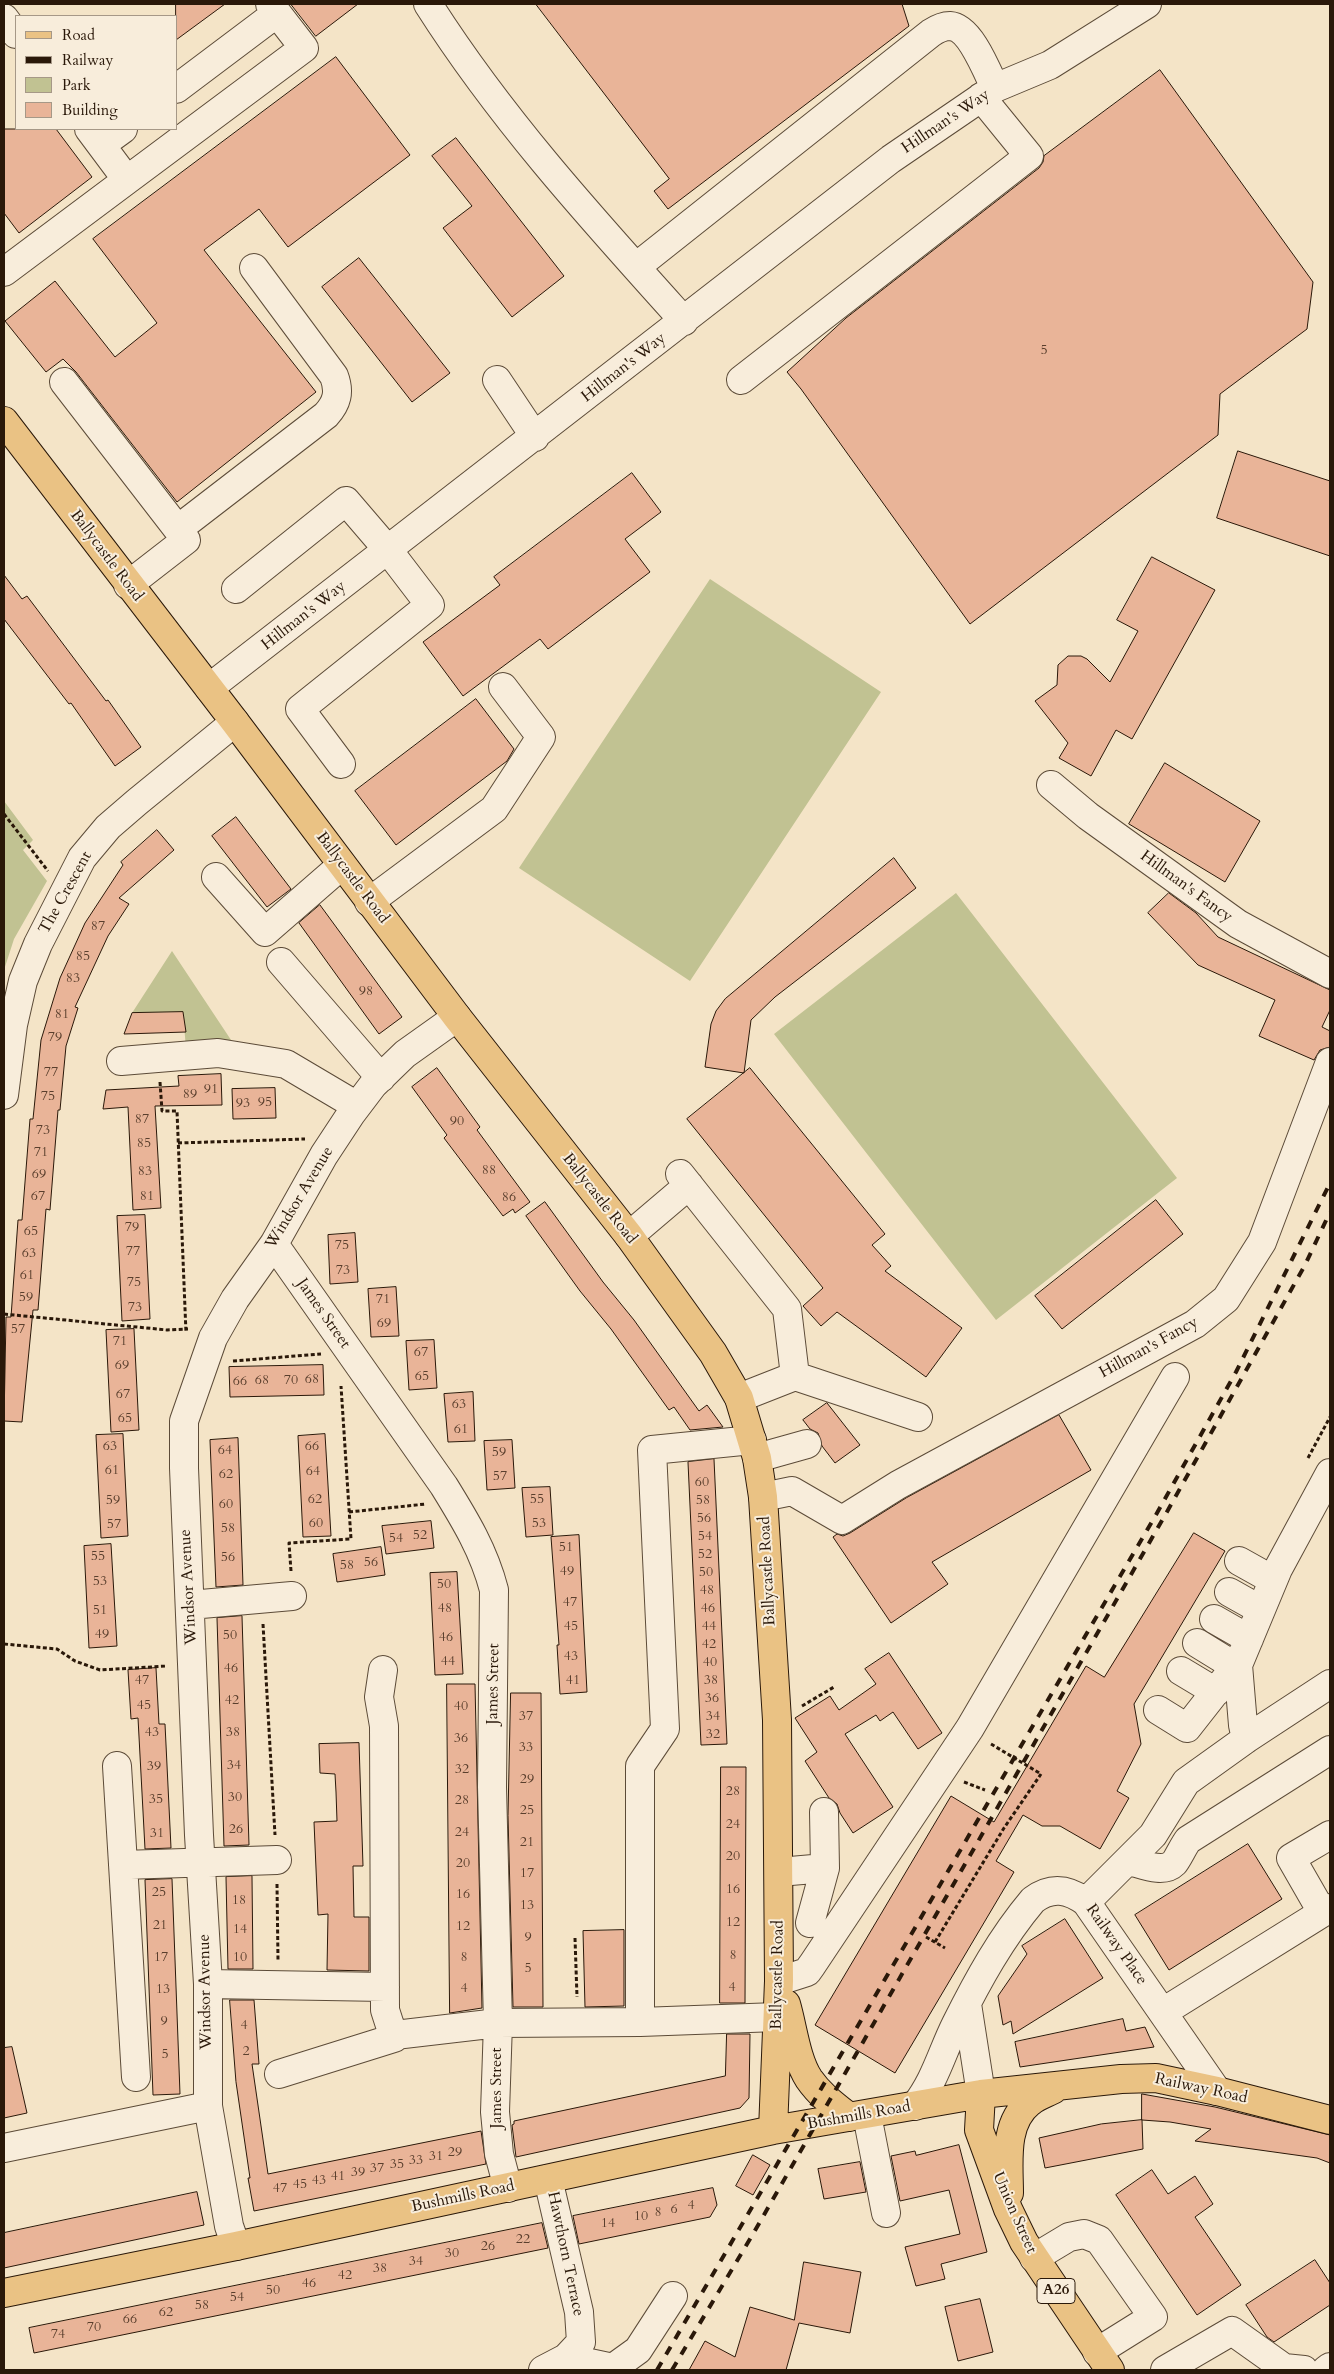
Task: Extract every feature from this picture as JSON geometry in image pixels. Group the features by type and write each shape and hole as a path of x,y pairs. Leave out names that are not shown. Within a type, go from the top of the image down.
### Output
{"main road":[{"name":"Ballycastle Road","path":"4,420 128,585 235,722 456,1017 629,1236 713,1353 739,1398 755,1449 763,1497 778,1720 779,1981 773,2130"},
{"path":"779,1981 801,2059 809,2078 828,2101 858,2116"},
{"name":"Railway Road","path":"981,2094 1135,2078 1156,2078 1217,2091 1330,2120"},
{"name":"A26","path":"1008,2209 1010,2139 1014,2124 1030,2102 1061,2085"},
{"name":"Bushmills Road","path":"4,2293 236,2246 773,2130 981,2094"},
{"name":"Union Street","path":"981,2094 979,2130 1008,2209 1034,2258 1104,2361"},
{"name":"Bushmills Road","path":"919,2106 961,2116 979,2130"}],"street":[{"path":"4,7 9,4"},
{"path":"428,4 508,116 558,180 684,321"},
{"name":"Hillman's Way","path":"209,688 891,159 988,93 1050,65 1147,4"},
{"path":"4,272 304,48 274,8 178,87"},
{"path":"636,268 931,33 942,27 953,15 960,29 968,38 988,93 1029,156 741,380"},
{"path":"4,18 15,33"},
{"path":"120,130 95,137 127,180"},
{"path":"178,530 326,415 332,409 338,395 334,376 254,268"},
{"path":"497,380 535,437"},
{"path":"64,382 186,540 128,585"},
{"path":"236,589 346,501 388,550 430,605 300,709 341,764"},
{"path":"369,902 494,809 541,737 503,687"},
{"name":"The Crescent","path":"4,1095 13,1025 23,981 63,891 82,858 108,828 235,722"},
{"name":"Hillman's Fancy","path":"1051,785 1088,816 1238,924 1330,974"},
{"path":"216,878 264,932 342,865"},
{"path":"281,962 381,1078"},
{"name":"Windsor Avenue","path":"236,2246 229,2226 208,2106 208,1984 184,1468 184,1421 203,1363 219,1328 235,1299 274,1244 336,1138 357,1106 405,1054 456,1017"},
{"path":"121,1061 218,1053 286,1064 357,1106"},
{"name":"Hillman's Fancy","path":"763,1497 792,1491 842,1520 898,1485 1195,1324 1226,1299 1262,1242 1330,1062"},
{"path":"629,1236 685,1179 787,1309 795,1376"},
{"name":"James Street","path":"274,1244 470,1526 494,1590 492,1787 498,2024 495,2112 499,2154 508,2188"},
{"path":"739,1398 795,1376 918,1418"},
{"path":"779,1981 807,1972 970,1728 1175,1378"},
{"path":"640,2022 640,1766 665,1729 652,1450 755,1449 807,1444"},
{"path":"1246,1739 1243,1725 1238,1651 1330,1473"},
{"path":"190,1605 292,1596"},
{"path":"1201,1637 1238,1651"},
{"path":"1201,1637 1238,1651"},
{"path":"1201,1637 1238,1651"},
{"path":"1201,1637 1238,1651"},
{"path":"383,1670 379,1697 384,1726 385,2010 394,2038"},
{"path":"1086,1902 1153,1835 1186,1782 1246,1739 1330,1684"},
{"path":"1129,1861 1157,1868 1169,1867 1176,1862 1179,1852 1188,1840 1330,1750"},
{"path":"117,1766 136,2077"},
{"path":"810,1923 825,1868 824,1812"},
{"path":"1163,2012 1326,1910 1291,1858 1330,1835"},
{"path":"123,1865 277,1860"},
{"path":"779,1872 825,1868"},
{"name":"Railway Place","path":"919,2106 990,1959 1033,1900 1040,1895 1060,1889 1074,1893 1086,1902 1217,2091"},
{"path":"208,1984 385,1986"},
{"path":"967,2004 981,2094"},
{"path":"279,2074 394,2038 395,2035 498,2024 640,2022 777,2017"},
{"path":"4,2148 208,2106"},
{"path":"858,2116 886,2213"},
{"name":"Hawthorn Terrace","path":"548,2179 579,2312 581,2342 554,2364"},
{"path":"1034,2258 1069,2237 1084,2234 1099,2240 1153,2317 1104,2361"},
{"path":"554,2364 613,2368 638,2350 673,2296"},
{"path":"1165,2370 1232,2331 1284,2368 1304,2370"},
{"path":"1326,2370 1330,2367"}],"path":[{"path":"4,814 63,891"},
{"path":"158,1058 162,1111 177,1111 186,1338"},
{"path":"178,1144 336,1138"},
{"path":"4,1314 167,1330 219,1328"},
{"path":"203,1363 349,1352"},
{"path":"292,1596 289,1542 351,1539 341,1382"},
{"path":"1307,1459 1330,1417"},
{"path":"349,1512 454,1501"},
{"path":"262,1599 277,1860 278,1985"},
{"path":"4,1644 57,1649 75,1661 100,1670 193,1664"},
{"path":"778,1720 834,1687"},
{"path":"935,1942 1004,1828 1041,1774 991,1744"},
{"path":"926,1937 945,1948"},
{"path":"575,1938 578,2022"}],"green space":[{"path":"710,579 881,692 690,981 519,868"},
{"path":"4,801 33,840 23,850 47,881 14,939 4,970"},
{"path":"956,893 1177,1178 996,1320 774,1034"},
{"path":"172,951 235,1046 186,1049 183,1012 132,1013"}],"building":[{"path":"176,4 225,4 178,39 178,15 176,15"},
{"path":"291,4 358,4 316,36"},
{"path":"536,4 902,4 909,26 668,209 654,191 669,179"},
{"path":"336,57 410,155 288,247 259,209 204,250 316,392 177,502 76,372 63,359 46,372 5,321 55,281 115,357 157,323 93,239"},
{"path":"1160,70 1313,282 1307,329 1220,394 1218,435 970,624 787,372 846,318 1039,168 1044,156"},
{"path":"4,129 57,130 92,177 19,233 4,213"},
{"path":"456,138 564,276 512,317 443,228 472,206 432,156"},
{"path":"359,258 450,373 412,402 322,287"},
{"path":"1238,451 1330,481 1330,556 1217,518"},
{"path":"632,473 661,512 625,539 650,572 548,649 540,639 463,696 423,642 500,585 494,577"},
{"path":"1152,557 1215,590 1132,739 1116,730 1091,776 1059,758 1068,743 1035,701 1057,685 1058,665 1068,656 1081,656 1087,659 1110,682 1138,631 1117,620"},
{"path":"4,575 22,599 27,596 106,701 108,700 141,747 115,766 71,703 69,704 4,619"},
{"path":"476,699 514,749 507,761 396,845 355,791"},
{"path":"1165,763 1260,821 1225,882 1129,824"},
{"path":"236,817 291,889 267,907 212,836"},
{"path":"157,830 174,850 119,898 129,904 108,936 75,1007 78,1008 66,1046 60,1110 58,1110 50,1210 46,1209 38,1310 33,1310 22,1422 4,1421 6,1317 11,1317 18,1220 22,1220 30,1119 33,1119 41,1040 60,978 85,923 123,865 121,862"},
{"path":"894,858 916,888 775,997 751,1020 744,1073 705,1067 711,1024 716,1011 725,999"},
{"path":"1169,893 1196,913 1218,937 1330,990 1330,1010 1322,1027 1330,1031 1330,1047 1320,1050 1314,1060 1259,1036 1275,1000 1198,965 1148,913"},
{"path":"320,905 402,1017 379,1034 299,923"},
{"path":"183,1012 186,1032 124,1034 132,1013"},
{"path":"437,1068 480,1127 477,1130 530,1202 515,1213 513,1209 503,1216 444,1138 447,1135 412,1087"},
{"path":"750,1068 885,1234 872,1245 891,1266 885,1271 962,1328 926,1377 837,1312 821,1326 803,1306 823,1288 687,1119"},
{"path":"221,1074 222,1105 155,1106 161,1208 133,1210 128,1107 103,1109 106,1090 179,1086 178,1076"},
{"path":"275,1088 276,1118 233,1119 232,1089"},
{"path":"1156,1200 1183,1234 1062,1329 1035,1296"},
{"path":"545,1202 603,1282 634,1320 699,1411 707,1405 723,1427 690,1430 674,1407 669,1410 526,1216"},
{"path":"145,1215 150,1319 122,1321 117,1216"},
{"path":"355,1233 358,1282 330,1284 328,1235"},
{"path":"396,1287 399,1336 371,1337 368,1289"},
{"path":"134,1329 139,1430 111,1432 106,1330"},
{"path":"434,1340 437,1388 409,1390 406,1341"},
{"path":"323,1365 324,1395 230,1397 229,1367"},
{"path":"473,1392 475,1441 448,1442 444,1394"},
{"path":"827,1403 860,1445 835,1463 822,1446 818,1433 810,1429 803,1420"},
{"path":"1059,1415 1091,1470 932,1562 948,1584 891,1623 833,1537 837,1534 843,1536 850,1533 906,1498"},
{"path":"123,1434 128,1536 101,1538 96,1435"},
{"path":"325,1434 331,1536 303,1537 298,1436"},
{"path":"238,1438 243,1585 216,1587 210,1440"},
{"path":"512,1440 515,1488 487,1490 484,1441"},
{"path":"714,1459 727,1744 701,1745 688,1462"},
{"path":"550,1487 553,1535 526,1537 522,1488"},
{"path":"431,1521 434,1548 386,1554 382,1526"},
{"path":"1194,1533 1225,1551 1134,1704 1141,1744 1117,1791 1129,1798 1100,1849 1060,1826 1042,1826 1023,1815 996,1861 1014,1872 895,2073 815,2025 951,1796 994,1822 1086,1666 1104,1677"},
{"path":"579,1535 587,1692 560,1694 557,1645 559,1645 551,1537"},
{"path":"111,1544 117,1646 89,1648 84,1546"},
{"path":"381,1547 385,1575 337,1582 333,1554"},
{"path":"457,1572 463,1674 435,1675 430,1573"},
{"path":"242,1616 249,1845 224,1846 217,1618"},
{"path":"889,1653 942,1733 918,1749 893,1712 880,1721 876,1715 845,1734 893,1807 853,1833 840,1813 837,1804 829,1798 805,1761 817,1752 795,1718 830,1696 839,1710 876,1684 865,1669"},
{"path":"156,1668 159,1724 165,1724 171,1848 145,1849 138,1718 131,1719 128,1670"},
{"path":"447,1684 475,1684 482,2008 450,2013"},
{"path":"511,1693 541,1693 543,2007 513,2007 508,1816"},
{"path":"359,1743 363,1866 353,1866 354,1917 369,1917 369,1971 327,1970 328,1914 318,1915 314,1822 337,1821 336,1792 335,1774 320,1773 319,1744"},
{"path":"721,1767 746,1767 745,2003 720,2003"},
{"path":"1248,1844 1282,1899 1169,1970 1135,1915"},
{"path":"252,1876 253,1969 228,1969 226,1877"},
{"path":"172,1879 180,2094 153,2095 145,1880"},
{"path":"1065,1919 1103,1978 1013,2034 1011,2021 1003,2025 998,1996 1027,1954 1022,1946"},
{"path":"624,1930 624,2006 585,2007 583,1931"},
{"path":"230,2000 254,2000 259,2064 252,2064 268,2174 481,2131 486,2164 254,2211 236,2082"},
{"path":"1123,2019 1126,2031 1145,2027 1154,2047 1020,2067 1015,2042"},
{"path":"727,2034 750,2034 749,2098 740,2108 516,2157 512,2125 514,2121 725,2076"},
{"path":"12,2047 27,2113 4,2118 4,2048"},
{"path":"1142,2094 1215,2107 1330,2135 1330,2163 1317,2158 1195,2141 1211,2129 1170,2122 1142,2120"},
{"path":"1142,2120 1143,2149 1045,2168 1039,2138 1101,2124"},
{"path":"959,2145 987,2252 941,2264 945,2279 916,2286 905,2247 960,2234 949,2190 900,2201 891,2156 915,2151 916,2155"},
{"path":"753,2155 770,2165 753,2195 736,2186"},
{"path":"860,2162 866,2192 824,2199 818,2169"},
{"path":"1152,2170 1168,2194 1195,2176 1213,2204 1195,2217 1241,2285 1197,2315 1116,2195"},
{"path":"713,2188 717,2205 710,2217 579,2244 573,2216"},
{"path":"197,2192 204,2225 4,2268 4,2233"},
{"path":"542,2223 548,2248 34,2353 29,2328"},
{"path":"1315,2260 1330,2283 1330,2305 1274,2342 1267,2337 1246,2305"},
{"path":"804,2262 861,2272 850,2333 799,2323 786,2370 689,2370 705,2341 735,2357 750,2307 794,2320"},
{"path":"980,2299 993,2352 958,2361 945,2307"}],"railway":[{"path":"657,2370 1157,1513 1236,1372 1330,1183"},
{"path":"672,2370 753,2234 1168,1510 1305,1265 1330,1212"}]}
